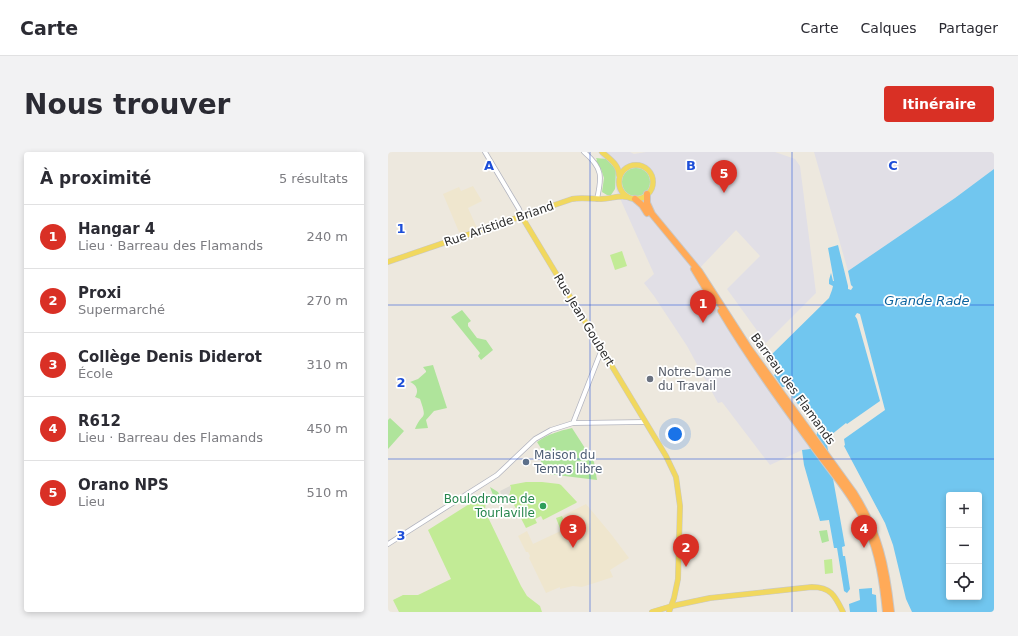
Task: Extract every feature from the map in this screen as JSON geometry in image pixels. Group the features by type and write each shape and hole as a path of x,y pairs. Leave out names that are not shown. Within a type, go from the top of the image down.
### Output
{"highway":[{"name":"Barreau des Flamands","path":"648,194 646,203 652,214 694,264 748,347 809,436 865,511 877,539 886,573 891,612"},
{"name":"Barreau des Flamands","path":"635,199 642,205 690,263 748,356 809,436"},
{"name":"Barreau des Flamands","path":"839,478 857,507 872,538 882,575 886,612"}],"main road":[{"path":"602,152 620,165 640,165 644,167 650,172 653,183 648,194 642,198 635,199 627,197 622,192 618,184"},
{"path":"612,160 618,168 619,176 618,191 612,197"},
{"path":"619,176 621,172 629,166"},
{"name":"Rue Aristide Briand","path":"388,262 572,199 607,199 612,197 627,197"},
{"name":"Rue Jean Goubert","path":"522,217 645,422 676,477 680,514 678,579 672,606 669,612"},
{"path":"652,612 710,598 808,587 827,589 832,593 843,612"}],"street":[{"path":"485,152 519,209 522,217"},
{"path":"584,152 598,169 600,174 597,199"},
{"path":"573,423 600,354 603,352"},
{"path":"388,544 497,475 540,436 551,430 573,423 645,422"}],"shaded area":[{"path":"598,152 630,152 634,154 646,152 775,152 795,159 800,166 816,293 766,343 727,289 760,256 736,230 694,274 751,365 808,442 810,449 802,450 770,465 722,402 718,403 687,346 644,283 654,274"},
{"path":"814,152 994,152 994,169 955,198 848,271"},
{"path":"473,186 482,201 468,208 477,228 462,233 459,232 443,194 459,187 461,191"},
{"path":"510,486 511,488 509,495 502,498 500,491"},
{"path":"586,504 629,558 610,570 613,577 582,587 573,586 560,589 560,587 546,593 529,558 530,556 528,552 526,552 518,536 527,531 533,544 567,528 562,516"}],"green space":[{"path":"596,158 606,159 616,169 615,189 611,195 607,195 602,192 604,178"},
{"path":"636,168 642,169 646,172 649,176 649,188 646,192 642,195 636,196 630,195 626,192 623,188 622,182 623,176 626,172 630,169"},
{"path":"622,251 627,266 615,270 610,255"},
{"path":"462,310 471,321 468,323 468,326 477,338 486,340 493,350 481,360 478,356 480,353 451,317"},
{"path":"433,365 447,408 434,411 426,420 428,428 415,429 424,414 424,411 420,399 415,397 417,388 410,382 418,379 426,372 423,367"},
{"path":"390,418 404,431 388,449 388,420"},
{"path":"572,428 594,462 597,480 540,473 542,450 537,442 554,433"},
{"name":"Boulodrome de Tourlaville","path":"526,482 559,484 577,502 543,520 541,516 535,519 537,523 526,528 509,495 511,488 510,485"},
{"path":"490,487 498,492 503,502 493,495"},
{"path":"482,496 486,499 485,511 521,586 527,596 540,606 542,612 399,612 393,600 403,595 418,595 451,579 428,530"},
{"path":"562,516 567,528 561,531 556,518"},
{"path":"827,530 829,541 822,543 819,531"},
{"path":"832,559 833,573 825,574 824,560"}],"water":[{"name":"Grande Rade","path":"994,169 994,612 912,612 906,599 893,545 885,523 844,446 844,439 885,410 860,314 857,313 855,316 880,401 847,424 846,423 826,439 845,546 842,547 843,556 845,556 850,589 847,593 844,591 837,548 834,548 829,520 820,521 804,465 802,450 810,449 808,442 816,436 818,431 785,387 782,387 774,375 776,373 766,360 829,298 833,286 829,284 831,273 834,281 828,248 838,245 848,289 851,290 853,287 851,285 848,271 955,198"},
{"path":"872,588 872,594 876,595 877,612 850,612 849,604 860,600 859,589"}],"place":[{"name":"Orano NPS","path":"724,193"},
{"name":"Hangar 4","path":"703,323"},
{"name":"Notre-Dame du Travail","path":"650,379"},
{"name":"Maison du Temps libre","path":"526,462"},
{"name":"Boulodrome de Tourlaville","path":"543,506"},
{"name":"Collège Denis Diderot","path":"573,548"},
{"name":"R612","path":"864,548"},
{"name":"Proxi","path":"686,567"}]}
